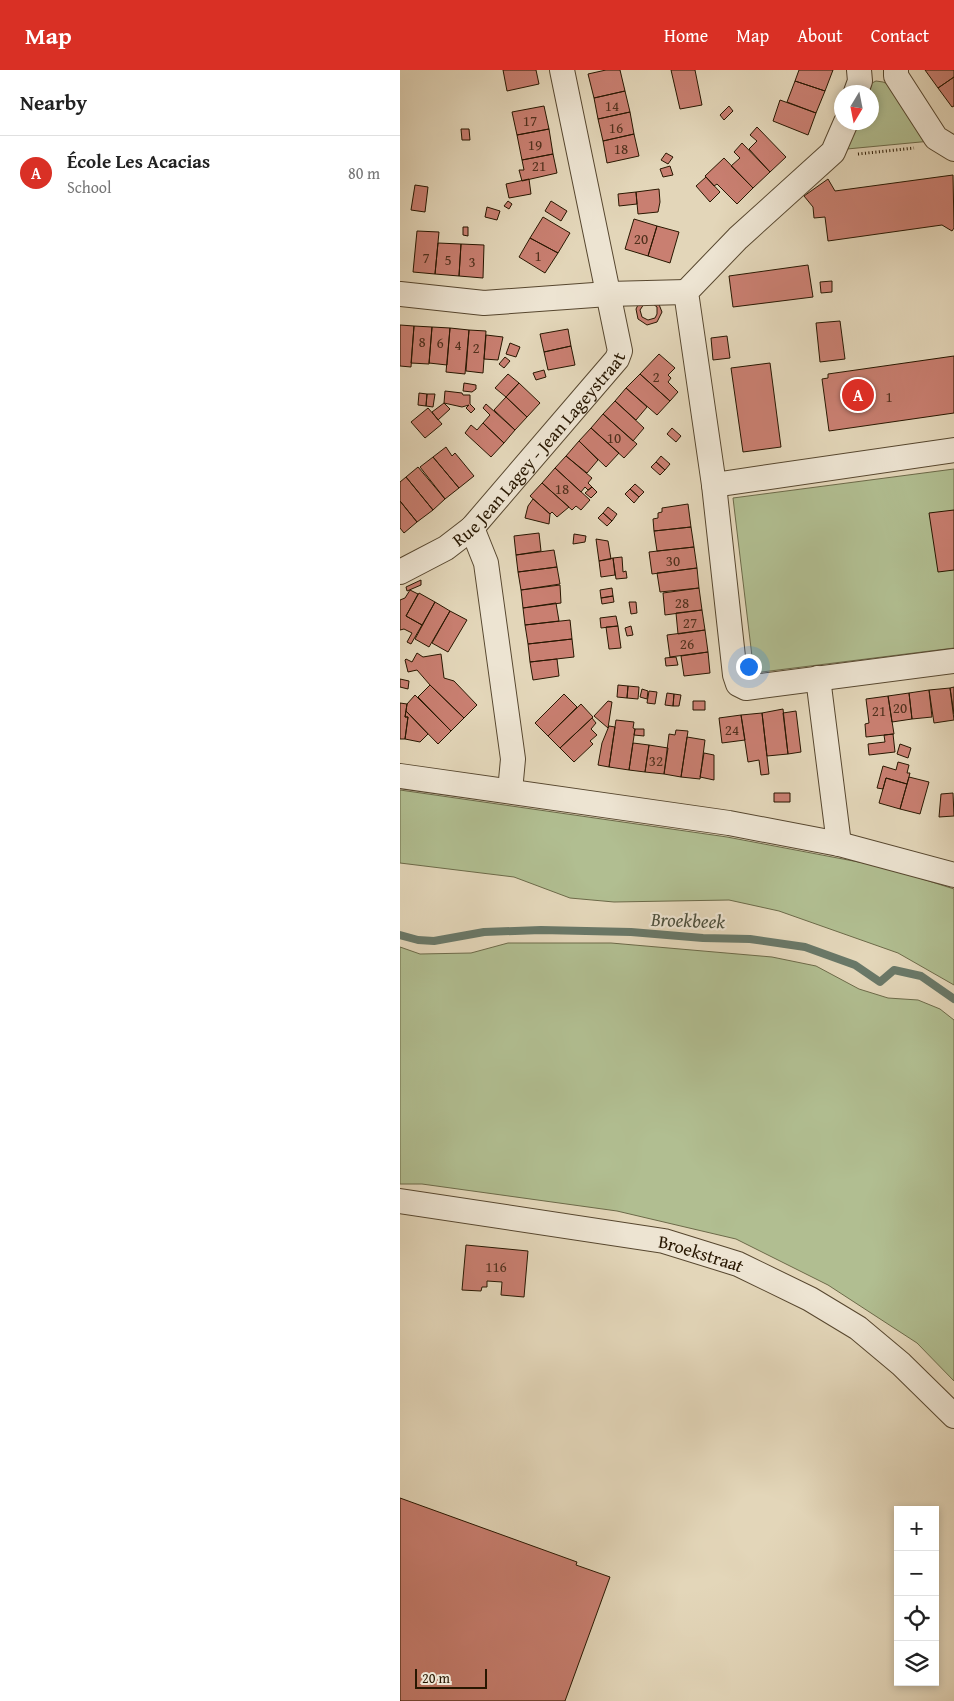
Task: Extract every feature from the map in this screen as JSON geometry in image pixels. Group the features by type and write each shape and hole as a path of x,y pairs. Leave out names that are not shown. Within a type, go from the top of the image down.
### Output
{"street":[{"name":"Rue Jean Lagey - Jean Lageystraat","path":"400,572 446,548 472,528 617,359 620,351 562,70"},
{"path":"859,70 859,85"},
{"path":"896,70 896,76 936,138 953,149"},
{"path":"400,294 484,303 608,294 686,292 738,238 833,152 843,130"},
{"path":"686,292 714,485 735,675 738,684 746,688 954,661"},
{"path":"714,485 954,450"},
{"path":"472,528 486,563 513,758 510,791"},
{"path":"818,678 839,844"},
{"path":"400,776 729,823 839,844 954,875"},
{"name":"Broekstraat","path":"400,1201 664,1241 738,1264 810,1299 858,1328 901,1364 954,1416"}],"path":[{"path":"833,152 847,156 929,146 953,149"}],"green space":[{"path":"876,81 893,86 931,141 847,149 852,130 879,130 879,85 868,85"},
{"path":"954,469 954,648 754,673 733,498"},
{"path":"400,790 727,837 885,867 954,889 954,985 898,953 779,911 729,900 614,902 570,898 514,877 400,863"},
{"path":"508,943 611,943 772,957 816,966 859,989 888,998 918,1000 940,1009 954,1020 954,1381 917,1343 828,1285 736,1239 617,1211 422,1184 400,1184 400,947 420,954 471,953"}],"building":[{"path":"503,70 536,70 539,84 507,91"},
{"path":"606,70 620,70 625,91 594,98 588,74"},
{"path":"671,70 695,70 702,105 680,109"},
{"path":"799,70 833,70 825,91 795,81"},
{"path":"925,70 954,70 954,77 938,88"},
{"path":"954,77 954,106 952,107 938,88"},
{"path":"795,81 825,91 816,113 787,102"},
{"path":"625,91 630,112 598,119 594,98"},
{"path":"780,100 816,113 808,135 773,121"},
{"path":"544,106 549,129 517,135 512,112"},
{"path":"729,106 733,111 724,120 720,115"},
{"path":"630,112 634,134 603,141 598,119"},
{"path":"757,127 786,157 770,172 749,149 757,141 750,135"},
{"path":"461,129 469,129 470,140 462,140"},
{"path":"549,129 553,154 522,160 517,135"},
{"path":"634,134 639,156 607,163 603,141"},
{"path":"742,143 770,172 753,188 731,166 740,158 734,152"},
{"path":"666,153 673,157 668,164 661,160"},
{"path":"553,154 557,173 522,181 519,170 524,170 522,160"},
{"path":"724,158 753,188 737,204 717,184 714,186 705,176"},
{"path":"670,166 673,175 663,177 660,169"},
{"path":"953,175 954,228 952,231 942,225 828,241 825,217 814,218 813,207 804,196 828,179 835,191"},
{"path":"706,177 720,192 710,202 696,186"},
{"path":"529,179 531,194 509,198 506,184"},
{"path":"415,185 428,187 425,212 411,210"},
{"path":"659,189 660,202 658,212 638,214 636,192"},
{"path":"636,192 637,204 619,206 618,194"},
{"path":"508,201 512,204 509,209 504,206"},
{"path":"551,201 567,211 561,221 545,211"},
{"path":"487,207 500,211 497,220 485,217"},
{"path":"543,217 570,233 558,253 530,238"},
{"path":"634,219 657,226 648,256 625,249"},
{"path":"657,226 679,232 670,263 648,256"},
{"path":"463,227 468,227 468,236 463,235"},
{"path":"417,231 439,232 435,274 413,272"},
{"path":"530,238 558,253 545,273 519,257"},
{"path":"438,243 461,244 459,276 435,274"},
{"path":"461,244 484,245 483,278 459,276"},
{"path":"808,265 813,297 733,307 729,276"},
{"path":"832,281 832,292 821,293 820,282"},
{"path":"658,302 662,312 657,322 647,325 638,319 636,309 639,303","holes":["644,304 653,304 657,307 655,318 648,320 642,317 640,310"]},
{"path":"840,321 845,359 820,362 816,323"},
{"path":"400,325 414,326 411,367 400,366"},
{"path":"414,326 432,327 429,364 411,363"},
{"path":"432,327 450,328 447,365 429,363"},
{"path":"450,328 469,330 465,374 446,372"},
{"path":"568,329 571,346 544,352 540,334"},
{"path":"469,330 486,331 483,373 466,371"},
{"path":"486,335 503,337 498,360 484,359"},
{"path":"727,336 730,358 713,360 711,338"},
{"path":"510,343 520,347 516,357 506,354"},
{"path":"571,346 575,365 548,370 544,352"},
{"path":"659,354 675,368 668,375 671,378 668,382 678,392 670,401 640,374"},
{"path":"954,356 954,413 829,431 822,379 828,378 828,374"},
{"path":"505,357 510,361 504,368 499,364"},
{"path":"770,363 781,447 743,452 731,368"},
{"path":"544,370 546,377 536,380 533,373"},
{"path":"508,374 519,383 506,397 495,388"},
{"path":"640,374 670,401 657,415 626,388"},
{"path":"464,383 476,385 476,389 472,392 463,391"},
{"path":"519,383 540,403 527,417 506,397"},
{"path":"626,388 647,407 636,420 615,401"},
{"path":"445,391 470,395 470,404 475,409 471,413 466,408 469,405 462,407 444,403"},
{"path":"419,393 427,394 426,406 418,405"},
{"path":"427,394 435,394 433,407 426,406"},
{"path":"506,397 527,417 515,430 494,410"},
{"path":"615,401 644,428 633,441 603,414"},
{"path":"444,403 450,409 438,420 432,412"},
{"path":"486,404 515,430 504,443 483,423 490,415 483,408"},
{"path":"428,408 442,424 425,438 411,422"},
{"path":"603,414 637,444 624,458 591,428"},
{"path":"483,423 504,443 491,457 465,433 471,425 477,430"},
{"path":"591,428 619,453 606,467 579,441"},
{"path":"672,428 681,436 676,442 667,434"},
{"path":"579,441 598,460 587,473 566,456"},
{"path":"446,447 452,456 455,453 474,476 459,488 433,457"},
{"path":"566,456 592,478 588,483 592,487 588,490 585,487 581,492 555,468"},
{"path":"661,456 670,464 665,470 656,462"},
{"path":"433,457 459,488 445,499 420,467"},
{"path":"656,462 665,470 660,475 651,467"},
{"path":"418,467 445,499 433,510 406,477"},
{"path":"555,468 590,500 581,510 576,506 572,510 542,483"},
{"path":"406,477 433,510 417,522 400,501 400,482"},
{"path":"542,483 569,507 557,517 552,512 550,514 530,496"},
{"path":"635,484 644,492 639,497 630,489"},
{"path":"592,487 597,492 591,498 585,493"},
{"path":"630,489 639,497 634,503 625,494"},
{"path":"533,499 550,514 549,524 525,518 528,506"},
{"path":"400,501 417,522 404,533 400,528"},
{"path":"688,504 691,527 654,531 653,519 658,518 658,513 662,512 662,508"},
{"path":"608,507 617,514 612,521 603,513"},
{"path":"954,510 954,570 938,572 929,513"},
{"path":"603,513 612,521 607,526 598,518"},
{"path":"691,527 694,547 657,551 654,531"},
{"path":"539,533 541,551 516,555 514,536"},
{"path":"574,534 586,536 585,542 573,544"},
{"path":"596,539 608,541 611,559 599,561"},
{"path":"694,547 697,568 652,574 649,552"},
{"path":"554,550 557,567 518,572 516,555"},
{"path":"622,557 623,572 626,571 627,578 616,579 613,558"},
{"path":"613,558 615,575 601,577 599,561"},
{"path":"557,567 560,584 521,590 518,572"},
{"path":"697,568 699,588 660,592 657,573"},
{"path":"421,580 421,585 407,591 406,587"},
{"path":"560,585 561,603 523,608 521,590"},
{"path":"612,588 613,596 601,598 600,590"},
{"path":"699,588 702,610 665,615 663,593"},
{"path":"410,590 418,594 406,616 422,625 411,644 407,642 412,633 404,629 400,630 400,600 405,598"},
{"path":"419,593 435,602 422,625 406,616"},
{"path":"613,596 614,602 602,604 601,598"},
{"path":"435,602 450,611 429,647 415,639"},
{"path":"629,602 636,602 637,613 631,614"},
{"path":"556,603 559,621 525,625 523,608"},
{"path":"702,610 705,630 678,634 676,613"},
{"path":"450,611 467,620 448,652 432,643"},
{"path":"616,616 618,626 601,628 600,618"},
{"path":"570,620 572,639 528,644 525,625"},
{"path":"618,626 621,648 609,649 606,627"},
{"path":"631,626 633,635 627,636 625,628"},
{"path":"705,630 708,652 670,657 667,635"},
{"path":"572,639 574,657 530,662 528,644"},
{"path":"708,652 710,673 684,676 681,656"},
{"path":"417,653 423,657 441,654 444,678 454,681 477,705 464,718 417,670 408,672 405,660 412,662"},
{"path":"676,657 678,665 666,666 665,658"},
{"path":"557,659 559,676 533,680 530,662"},
{"path":"400,679 409,681 408,689 400,687"},
{"path":"430,685 464,718 451,731 418,697"},
{"path":"618,685 628,686 627,698 617,697"},
{"path":"628,686 639,687 638,699 627,698"},
{"path":"954,687 954,714 950,688"},
{"path":"950,688 954,720 934,723 929,690"},
{"path":"642,689 648,691 647,699 640,697"},
{"path":"929,690 932,717 912,719 909,693"},
{"path":"649,691 657,692 655,704 647,703"},
{"path":"667,693 674,694 673,706 665,705"},
{"path":"909,693 912,719 892,722 888,696"},
{"path":"564,694 577,707 548,736 535,723"},
{"path":"674,694 681,695 679,706 673,706"},
{"path":"415,695 451,731 438,744 406,711 407,704"},
{"path":"888,696 894,734 866,737 865,724 869,723 866,699"},
{"path":"608,701 612,702 608,728 594,716"},
{"path":"693,701 705,701 705,710 693,710"},
{"path":"400,703 407,704 405,717 408,717 405,739 400,739"},
{"path":"581,704 593,717 560,748 548,736"},
{"path":"783,709 788,754 767,756 762,713"},
{"path":"406,711 428,734 420,742 405,739 408,717 405,717"},
{"path":"796,711 801,752 788,754 783,713"},
{"path":"762,713 769,774 761,775 759,760 748,762 741,715"},
{"path":"741,715 745,740 722,743 719,718"},
{"path":"592,718 596,723 591,729 597,735 590,741 593,744 574,762 560,748"},
{"path":"616,720 634,722 633,728 635,729 629,770 609,767"},
{"path":"609,726 615,727 609,767 598,765 602,743"},
{"path":"635,729 644,729 644,736 634,735"},
{"path":"676,730 688,731 681,777 664,774 669,734 675,735"},
{"path":"893,734 895,752 869,755 868,744 885,742 884,735"},
{"path":"687,737 705,740 700,779 681,777"},
{"path":"633,743 649,745 645,772 629,770"},
{"path":"900,744 911,748 908,758 897,754"},
{"path":"649,745 668,748 664,774 645,772"},
{"path":"704,753 714,755 714,780 700,777"},
{"path":"898,762 909,765 907,773 910,773 907,784 886,778 883,789 877,788 883,766 896,770"},
{"path":"909,777 929,782 920,814 900,809"},
{"path":"886,778 907,784 900,809 879,803"},
{"path":"774,793 790,793 790,802 774,802"},
{"path":"953,793 954,816 939,817 941,794"},
{"path":"466,1245 528,1251 524,1297 501,1295 502,1282 487,1281 487,1287 482,1287 481,1291 462,1290"},
{"path":"400,1498 577,1562 576,1565 610,1577 565,1701 400,1701"}],"waterway":[{"name":"Broekbeek","path":"400,935 418,940 434,941 484,932 541,930 631,932 703,938 750,939 805,947 855,965 880,982 894,970 921,976 954,999"}],"place":[{"name":"École Les Acacias","path":"858,395"}]}
